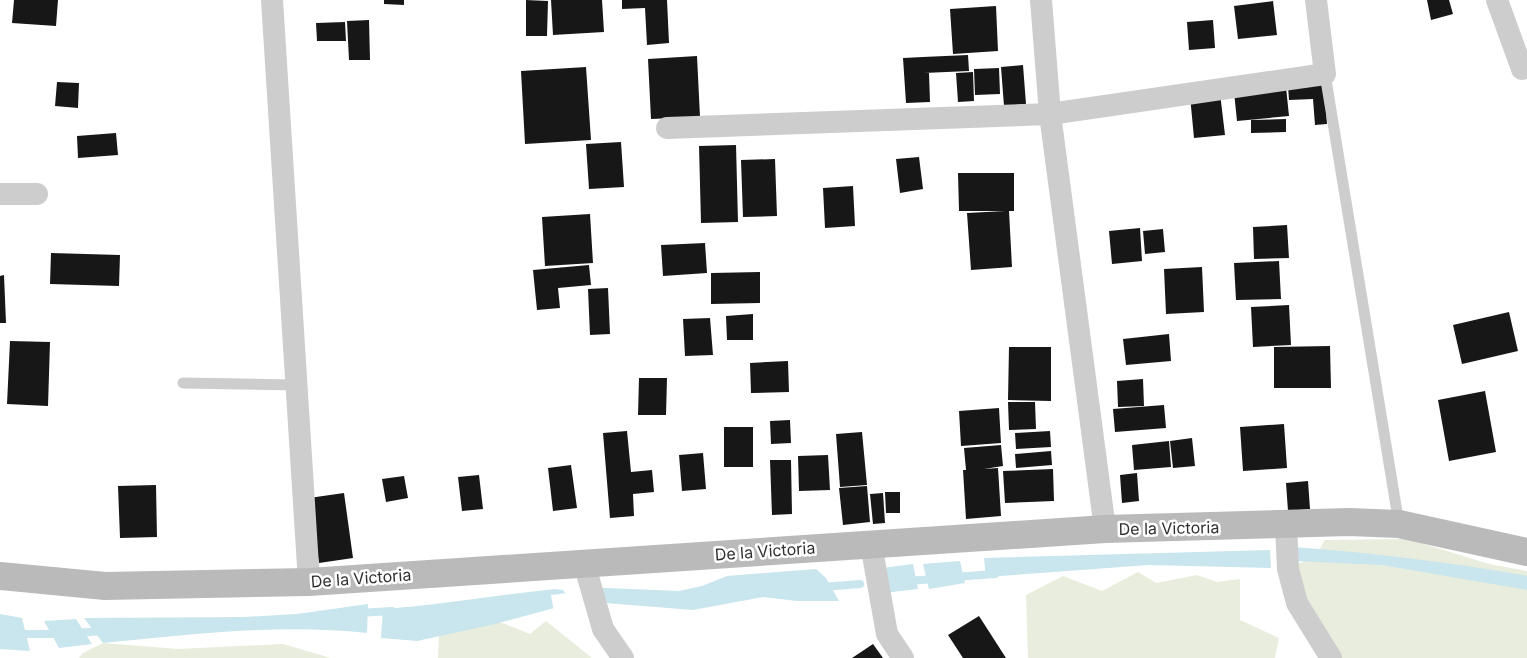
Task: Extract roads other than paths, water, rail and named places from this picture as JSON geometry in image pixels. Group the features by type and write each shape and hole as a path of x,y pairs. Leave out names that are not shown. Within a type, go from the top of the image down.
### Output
{"main road":[{"name":"De la Victoria","path":"0,576 105,586 309,582 1105,529 1350,522 1399,524 1527,552"}],"street":[{"path":"272,0 309,582"},
{"path":"1041,0 1050,114 1105,529"},
{"path":"667,128 1050,114 1325,74 1316,0"},
{"path":"1497,0 1522,69"},
{"path":"0,194 36,194"},
{"path":"1286,525 1288,569 1297,603 1331,658"},
{"path":"871,544 887,634 904,658"},
{"path":"584,563 603,630 623,658"}],"lane":[{"path":"1325,74 1399,524"},
{"path":"183,383 296,385"}],"water":[{"path":"1294,547 1411,558 1527,576 1527,590 1382,565 1295,561"},
{"path":"1270,550 1271,568 1149,565 986,577 984,558"},
{"path":"960,561 965,583 929,589 923,564"},
{"path":"913,564 918,589 884,593 883,568"},
{"path":"816,569 826,578 839,601 797,601 763,597 693,610 593,602 582,587 679,591 702,586 727,576"},
{"path":"555,589 563,590 568,597 562,606 491,625 417,641 381,638 383,609"},
{"path":"368,604 367,633 301,629 235,631 103,643 84,618 244,617 297,614"},
{"path":"0,614 22,618 30,651 0,649"},
{"path":"76,619 92,644 59,648 44,621"}],"waterway":[{"path":"954,577 995,574"},
{"path":"907,581 935,579"},
{"path":"822,587 860,584"},
{"path":"359,613 392,611"},
{"path":"0,631 19,634 61,634"},
{"path":"75,633 103,631"}]}
